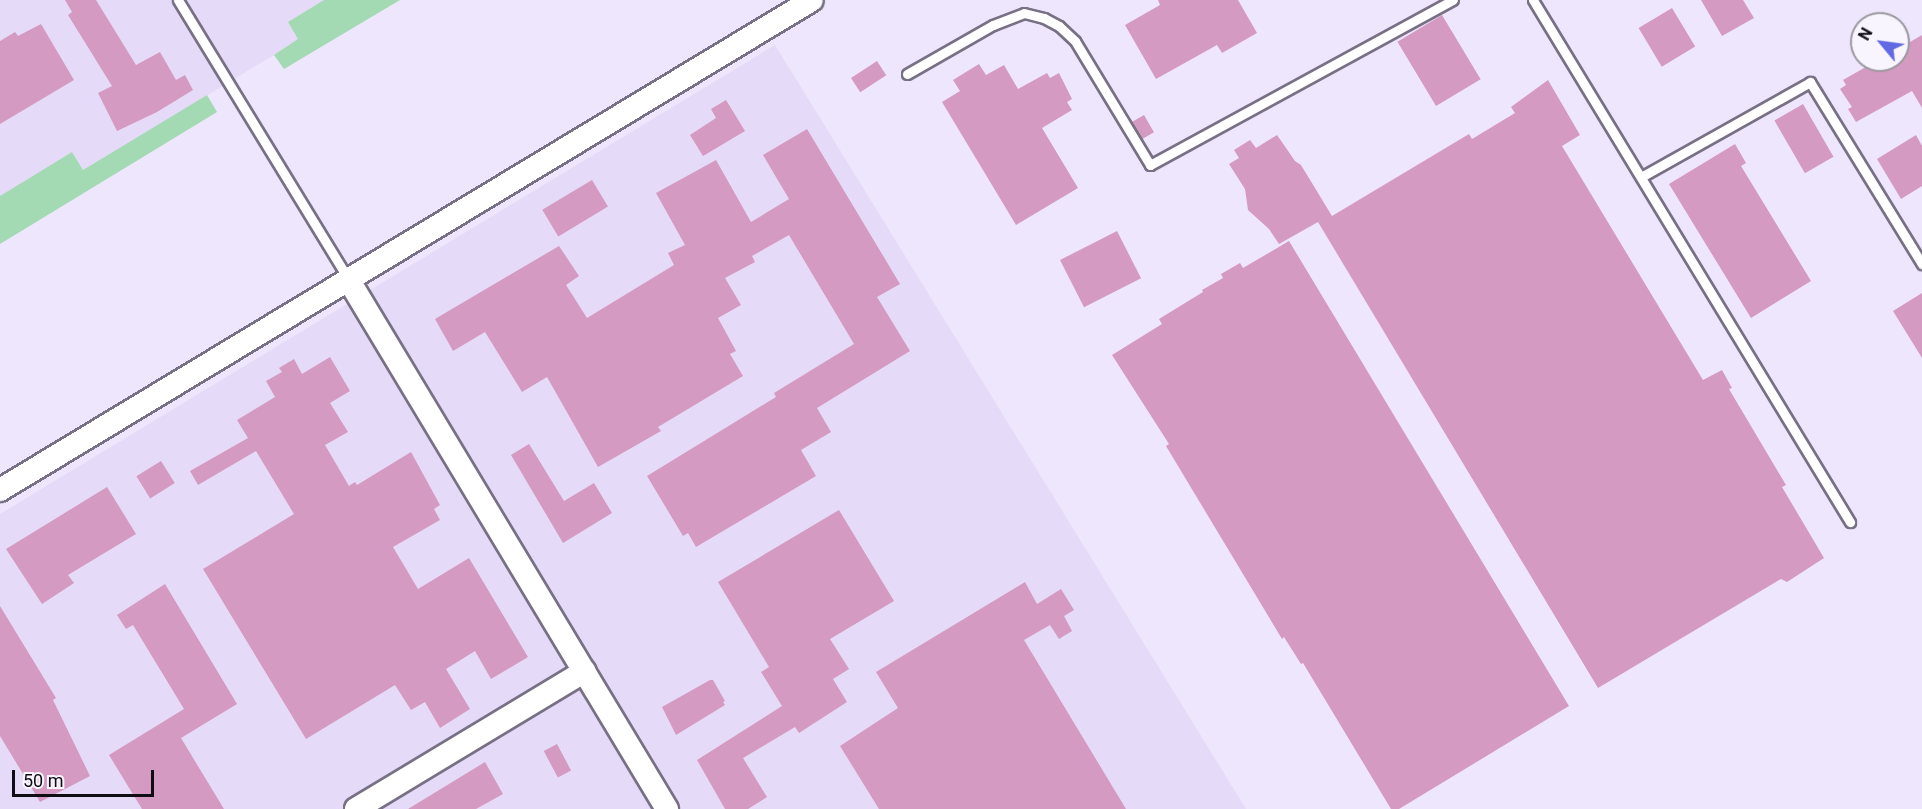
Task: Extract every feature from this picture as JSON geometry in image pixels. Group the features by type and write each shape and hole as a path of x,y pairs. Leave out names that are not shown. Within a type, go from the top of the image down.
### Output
{"street":[{"path":"0,490 812,0"},
{"path":"348,279 667,809"},
{"path":"356,809 585,671"}],"lane":[{"path":"178,0 348,279"},
{"path":"908,74 993,25 1024,13 1044,18 1059,26 1075,41 1150,165 1453,0"},
{"path":"1533,0 1850,522"},
{"path":"1641,177 1809,82 1922,264"}],"shaded area":[{"path":"0,0 324,0 288,22 299,39 274,55 83,170 72,152 0,196"},
{"path":"775,45 1246,809 0,809 0,514"}],"green space":[{"path":"324,0 400,0 284,69 274,55 298,39 288,22"},
{"path":"207,95 217,112 0,244 0,196 72,152 83,170"}],"building":[{"path":"65,0 96,0 136,65 160,52 176,80 185,75 193,90 157,112 117,131 98,93 112,86 68,15 72,12"},
{"path":"1158,0 1238,0 1257,33 1222,53 1217,45 1156,79 1125,25 1160,5"},
{"path":"1701,0 1743,0 1754,18 1722,36"},
{"path":"1672,8 1695,47 1662,67 1639,28"},
{"path":"1442,15 1481,79 1436,106 1397,42"},
{"path":"41,24 74,80 0,124 0,41 15,32 18,36"},
{"path":"1922,35 1922,108 1912,91 1856,122 1848,109 1852,107 1840,89 1846,85 1843,80 1857,72 1910,72 1910,42"},
{"path":"877,61 886,75 860,92 851,78"},
{"path":"979,64 986,75 1004,65 1018,89 1047,73 1050,78 1059,73 1072,99 1067,102 1072,110 1042,128 1078,188 1016,225 942,102 960,91 953,80"},
{"path":"1548,80 1580,135 1562,146 1703,380 1722,370 1732,388 1729,389 1786,485 1782,487 1824,558 1787,582 1781,579 1598,688 1318,222 1279,244 1269,229 1248,210 1245,189 1229,164 1239,158 1234,150 1250,140 1256,148 1277,135 1295,161 1301,165 1332,216 1469,134 1472,139 1515,113 1511,107"},
{"path":"726,100 745,131 703,156 690,135 716,118 711,109"},
{"path":"1803,104 1834,157 1805,173 1774,120"},
{"path":"1144,115 1154,132 1142,139 1132,122"},
{"path":"807,129 900,284 877,297 910,351 817,408 831,432 801,450 816,476 696,547 688,533 683,536 647,476 776,397 774,393 854,344 789,235 752,256 755,262 725,278 741,305 718,318 736,351 730,354 743,376 658,427 661,431 598,467 547,377 522,392 485,332 453,351 435,319 559,246 579,276 566,285 587,318 674,265 668,253 685,245 656,193 716,160 751,222 789,199 763,155"},
{"path":"1916,135 1922,146 1922,186 1901,199 1877,159"},
{"path":"1735,144 1746,163 1741,166 1811,281 1751,318 1669,184"},
{"path":"592,180 608,207 558,236 542,210"},
{"path":"1117,231 1141,278 1084,307 1060,260"},
{"path":"1289,241 1569,706 1399,809 1391,809 1303,663 1301,664 1284,637 1282,639 1166,446 1169,444 1112,355 1162,324 1159,319 1223,278 1221,274 1240,263 1243,268"},
{"path":"1922,293 1922,358 1893,311"},
{"path":"330,357 350,391 330,403 348,432 325,445 349,486 355,482 357,485 411,452 440,505 434,509 440,520 393,547 418,589 469,558 528,657 491,679 475,651 446,669 470,709 440,728 425,702 411,710 395,685 306,739 203,569 294,514 256,451 198,485 190,471 248,438 237,420 275,397 266,381 282,372 279,368 294,359 302,374"},
{"path":"529,444 564,501 594,483 612,513 563,543 511,455"},
{"path":"161,461 175,483 150,498 136,476"},
{"path":"107,487 136,534 68,575 74,583 42,604 6,549"},
{"path":"839,510 894,601 830,639 849,669 833,679 847,702 799,733 795,727 743,758 767,797 748,809 725,809 697,760 782,706 761,672 769,667 718,582"},
{"path":"1025,582 1037,604 1061,589 1074,610 1064,616 1072,631 1059,639 1050,625 1024,640 1126,809 879,809 840,746 898,708 876,672"},
{"path":"165,584 237,704 181,738 224,809 142,809 109,755 184,709 133,625 126,629 117,615"},
{"path":"0,606 56,698 53,700 90,776 40,802 0,736"},
{"path":"713,680 725,705 676,735 662,707"},
{"path":"557,744 571,770 558,778 544,751"},
{"path":"485,762 503,794 476,809 408,809"}]}
